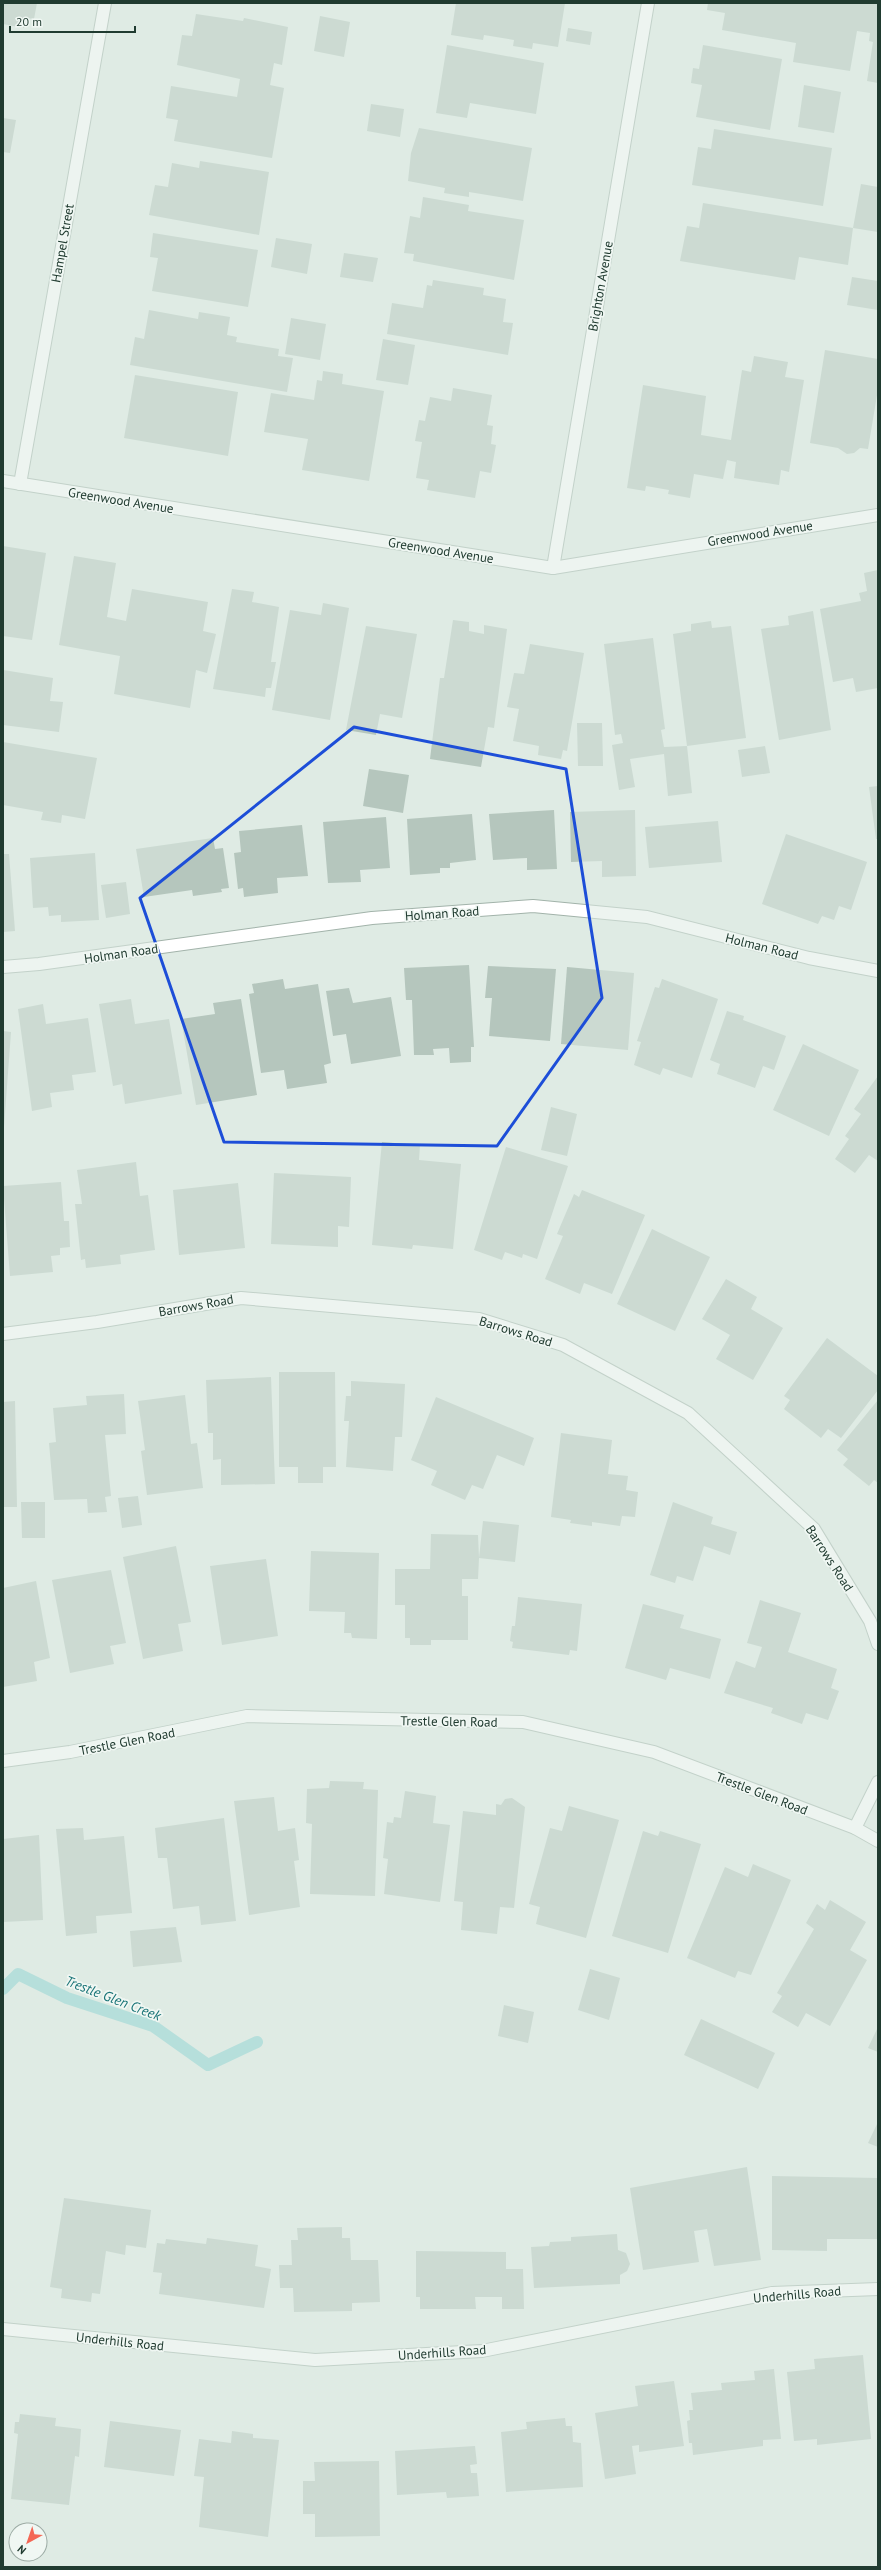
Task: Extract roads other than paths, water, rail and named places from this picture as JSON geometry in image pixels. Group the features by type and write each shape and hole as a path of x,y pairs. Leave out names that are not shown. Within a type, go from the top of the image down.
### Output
{"street":[{"name":"Hampel Street","path":"20,484 105,3"},
{"name":"Brighton Avenue","path":"552,568 648,3"},
{"name":"Greenwood Avenue","path":"3,481 552,568 878,515"},
{"name":"Holman Road","path":"3,967 40,964 372,918 533,906 647,917 809,958 878,971"},
{"name":"Barrows Road","path":"3,1334 97,1322 241,1298 479,1319 563,1346 688,1413 814,1529 870,1621 878,1644"},
{"name":"Trestle Glen Road","path":"3,1761 70,1752 247,1716 523,1722 654,1752 855,1828 878,1841"},
{"path":"855,1828 878,1782"},
{"name":"Underhills Road","path":"3,2330 315,2360 482,2351 772,2293 878,2289"}],"waterway":[{"name":"Trestle Glen Creek","path":"3,1989 18,1974 67,1998 153,2026 208,2065 257,2042"}]}
